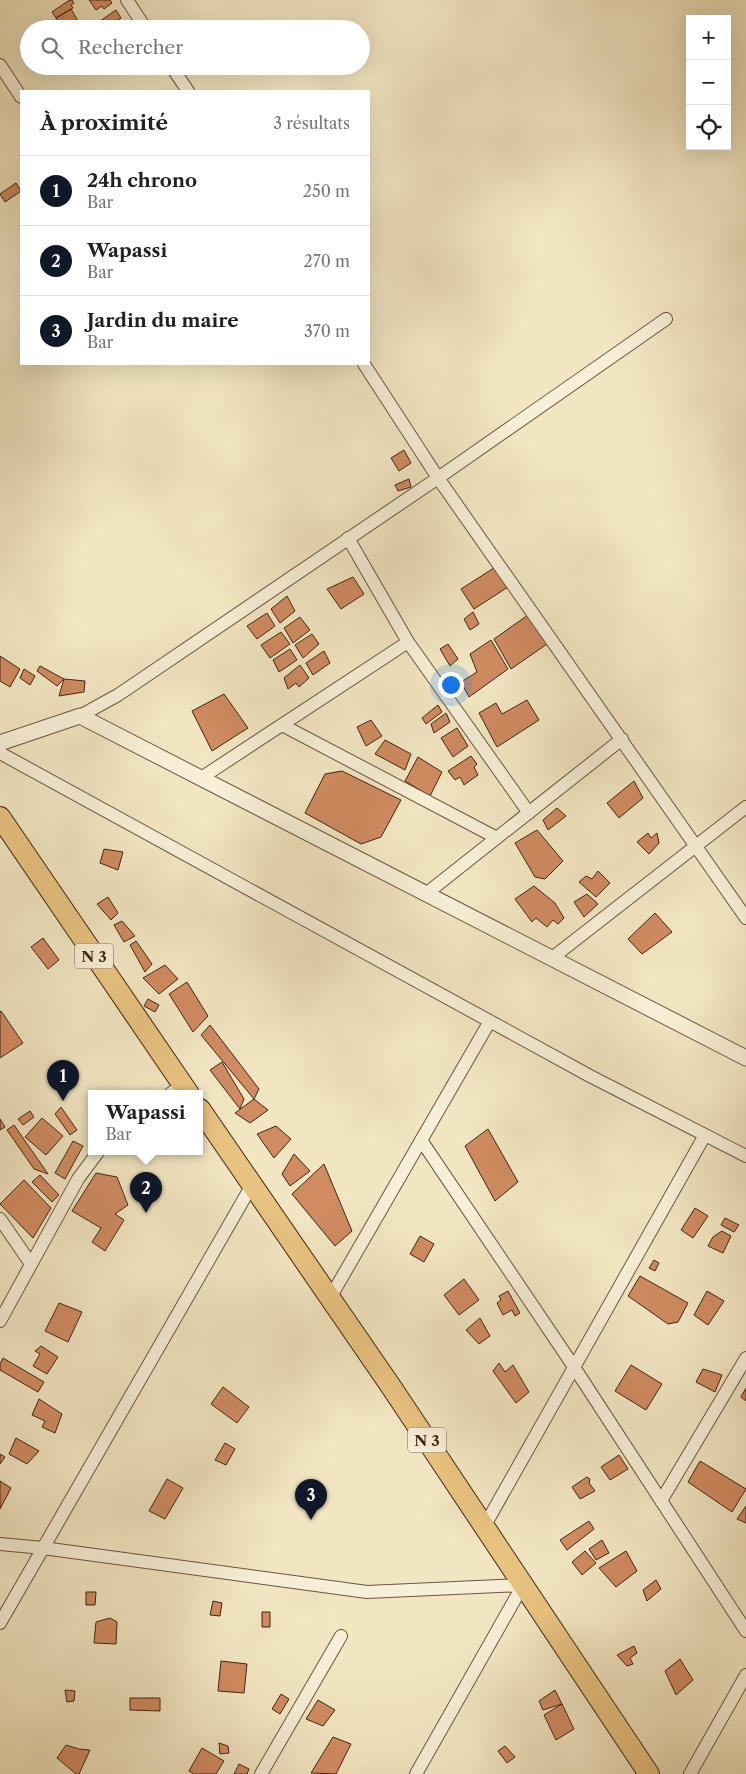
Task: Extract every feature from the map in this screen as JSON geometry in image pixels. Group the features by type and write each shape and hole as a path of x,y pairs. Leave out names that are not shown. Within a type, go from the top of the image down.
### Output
{"main road":[{"name":"N 3","path":"0,817 5,837 180,1090"},
{"name":"N 3","path":"203,1113 330,1298 649,1774"}],"street":[{"path":"127,0 140,20"},
{"path":"0,65 20,95"},
{"path":"177,75 187,90"},
{"path":"0,743 80,716 118,695 438,478 666,319"},
{"path":"365,365 438,478 746,918"},
{"path":"348,538 408,642 529,813"},
{"path":"201,778 408,642"},
{"path":"80,716 428,893 746,1058"},
{"path":"282,725 497,838"},
{"path":"428,893 622,740"},
{"path":"0,753 590,1076 746,1156"},
{"path":"552,958 746,807"},
{"path":"330,1298 490,1021"},
{"path":"484,1527 705,1135"},
{"path":"421,1140 574,1367 746,1631"},
{"path":"0,1321 78,1179 96,1155"},
{"path":"0,1623 252,1184"},
{"path":"0,1219 31,1264"},
{"path":"661,1501 745,1364"},
{"path":"0,1544 43,1548 367,1592 523,1585"},
{"path":"416,1774 523,1585"},
{"path":"262,1774 341,1636"},
{"path":"690,1774 746,1674"}],"building":[{"path":"72,0 74,3 71,5 73,8 56,18 52,12"},
{"path":"89,0 110,0 112,3 104,9 102,6 96,10"},
{"path":"71,9 77,20 57,20 56,18"},
{"path":"116,10 121,18 118,20 102,20"},
{"path":"16,183 20,189 20,192 5,202 0,194"},
{"path":"404,450 411,463 399,471 391,458"},
{"path":"409,479 411,487 398,491 395,485"},
{"path":"497,566 511,585 474,609 461,589"},
{"path":"353,577 364,594 341,609 327,589"},
{"path":"287,596 295,611 280,623 271,609"},
{"path":"473,612 479,624 470,630 464,619"},
{"path":"267,613 275,626 257,639 247,626"},
{"path":"528,615 547,644 511,669 494,639"},
{"path":"300,617 310,630 293,643 284,628"},
{"path":"281,632 290,644 270,658 261,645"},
{"path":"312,634 319,644 303,658 295,645"},
{"path":"491,640 508,669 469,697 461,682 477,672 470,654"},
{"path":"448,644 458,659 450,666 440,649"},
{"path":"290,649 297,660 279,672 273,660"},
{"path":"324,651 330,663 313,675 306,663"},
{"path":"0,656 20,669 10,687 0,681"},
{"path":"300,665 309,678 299,687 296,683 288,689 284,678"},
{"path":"40,666 64,679 57,686 37,671"},
{"path":"24,669 35,676 30,685 20,678"},
{"path":"64,679 85,681 84,692 59,696"},
{"path":"224,694 248,728 212,751 192,711"},
{"path":"527,700 539,720 497,747 479,713 496,703 502,714"},
{"path":"438,705 442,712 426,724 422,718"},
{"path":"446,713 450,722 434,733 431,724"},
{"path":"371,720 382,736 366,746 357,727"},
{"path":"457,728 468,746 453,757 441,738"},
{"path":"385,740 411,754 405,770 375,754"},
{"path":"471,756 477,764 474,767 478,775 464,785 460,777 455,780 448,771"},
{"path":"418,757 442,772 430,796 405,781"},
{"path":"342,771 401,800 381,837 361,844 305,813 325,774"},
{"path":"634,781 643,798 619,818 607,803"},
{"path":"557,808 566,816 548,830 543,820"},
{"path":"537,830 563,861 545,879 535,877 515,843"},
{"path":"648,833 651,838 657,833 659,843 649,854 637,842"},
{"path":"104,849 123,852 118,870 100,863"},
{"path":"598,871 610,883 596,897 579,882 586,876 592,879"},
{"path":"534,886 555,903 564,918 558,924 553,920 547,927 536,918 532,922 515,899"},
{"path":"587,894 598,904 584,917 574,902"},
{"path":"108,897 118,913 111,920 97,904"},
{"path":"655,913 672,932 642,954 628,939"},
{"path":"122,921 135,936 124,942 114,925"},
{"path":"43,938 59,960 48,969 31,947"},
{"path":"136,941 152,964 145,972 130,945"},
{"path":"165,965 178,979 159,994 143,978"},
{"path":"187,982 208,1016 193,1032 169,994"},
{"path":"148,999 159,1005 155,1012 144,1006"},
{"path":"0,1012 23,1043 0,1058"},
{"path":"210,1025 259,1089 254,1099 201,1035"},
{"path":"222,1062 244,1099 240,1109 210,1070"},
{"path":"254,1099 268,1110 250,1123 235,1113"},
{"path":"61,1107 77,1130 70,1135 55,1114"},
{"path":"30,1111 34,1117 23,1125 18,1119"},
{"path":"42,1118 63,1136 46,1155 25,1137"},
{"path":"0,1119 5,1127 0,1130"},
{"path":"14,1125 48,1174 34,1169 7,1130"},
{"path":"276,1126 291,1139 274,1158 257,1134"},
{"path":"488,1129 518,1182 495,1201 465,1146"},
{"path":"73,1141 83,1146 65,1179 55,1173"},
{"path":"294,1154 310,1171 290,1186 282,1174"},
{"path":"324,1164 352,1231 335,1246 292,1194"},
{"path":"96,1173 117,1177 128,1205 115,1214 124,1220 105,1251 92,1242 101,1228 72,1211"},
{"path":"40,1175 59,1195 52,1202 32,1182"},
{"path":"24,1180 51,1208 33,1238 0,1204"},
{"path":"695,1208 708,1216 693,1238 681,1230"},
{"path":"725,1218 739,1225 734,1232 721,1225"},
{"path":"722,1231 731,1236 723,1253 708,1246 713,1237"},
{"path":"420,1236 434,1244 424,1262 410,1254"},
{"path":"654,1260 659,1263 655,1271 649,1268"},
{"path":"640,1276 688,1303 678,1322 668,1324 628,1296"},
{"path":"464,1279 479,1300 459,1315 444,1295"},
{"path":"508,1291 520,1313 515,1316 512,1310 503,1315 497,1303 501,1300 499,1296"},
{"path":"707,1291 724,1301 708,1325 694,1315"},
{"path":"59,1303 82,1312 68,1342 45,1331"},
{"path":"480,1318 490,1336 479,1344 466,1330"},
{"path":"41,1346 58,1357 47,1374 33,1366 40,1354 35,1351"},
{"path":"3,1358 44,1382 38,1392 0,1370"},
{"path":"499,1363 505,1372 513,1365 529,1392 516,1403 493,1371"},
{"path":"631,1365 662,1384 646,1410 615,1391"},
{"path":"703,1369 722,1375 715,1392 696,1382"},
{"path":"223,1387 249,1407 237,1423 211,1404"},
{"path":"746,1388 746,1401 741,1397"},
{"path":"39,1399 62,1414 55,1433 42,1427 45,1421 32,1415"},
{"path":"16,1438 39,1451 27,1464 9,1454"},
{"path":"225,1443 235,1449 226,1465 215,1460"},
{"path":"0,1454 5,1457 0,1464"},
{"path":"619,1455 628,1469 610,1480 601,1467"},
{"path":"700,1461 746,1489 732,1512 688,1482"},
{"path":"587,1477 590,1479 589,1483 595,1491 580,1499 572,1487"},
{"path":"167,1479 183,1488 165,1519 149,1511"},
{"path":"0,1481 11,1488 0,1509"},
{"path":"746,1506 746,1523 737,1519"},
{"path":"589,1521 594,1529 567,1550 560,1540"},
{"path":"602,1540 609,1553 596,1560 589,1549"},
{"path":"585,1551 596,1563 582,1575 572,1562"},
{"path":"626,1551 637,1571 616,1587 599,1568"},
{"path":"656,1580 661,1589 647,1601 643,1590"},
{"path":"86,1592 96,1592 95,1605 86,1605"},
{"path":"213,1601 222,1603 220,1616 210,1615"},
{"path":"262,1612 270,1612 270,1627 262,1627"},
{"path":"110,1618 117,1622 116,1644 94,1643 96,1622"},
{"path":"634,1646 637,1653 630,1658 633,1664 627,1666 617,1655"},
{"path":"680,1659 693,1680 676,1695 665,1671"},
{"path":"221,1661 247,1664 244,1693 218,1691"},
{"path":"65,1690 75,1691 74,1701 67,1702"},
{"path":"555,1690 562,1704 543,1710 539,1701"},
{"path":"281,1694 289,1699 280,1714 272,1709"},
{"path":"130,1698 160,1698 160,1711 130,1710"},
{"path":"318,1700 335,1710 323,1726 306,1719"},
{"path":"562,1704 574,1729 556,1740 544,1715"},
{"path":"333,1737 351,1744 336,1774 311,1773"},
{"path":"219,1743 228,1746 229,1753 220,1754"},
{"path":"66,1745 90,1750 79,1774 76,1774 57,1758"},
{"path":"505,1746 515,1757 507,1763 498,1751"},
{"path":"202,1748 224,1761 216,1774 194,1774 189,1771"},
{"path":"239,1764 249,1769 247,1774 234,1774"}],"place":[{"name":"24h chrono","path":"63,1101"},
{"name":"Wapassi","path":"146,1213"},
{"name":"Jardin du maire","path":"311,1520"}]}
